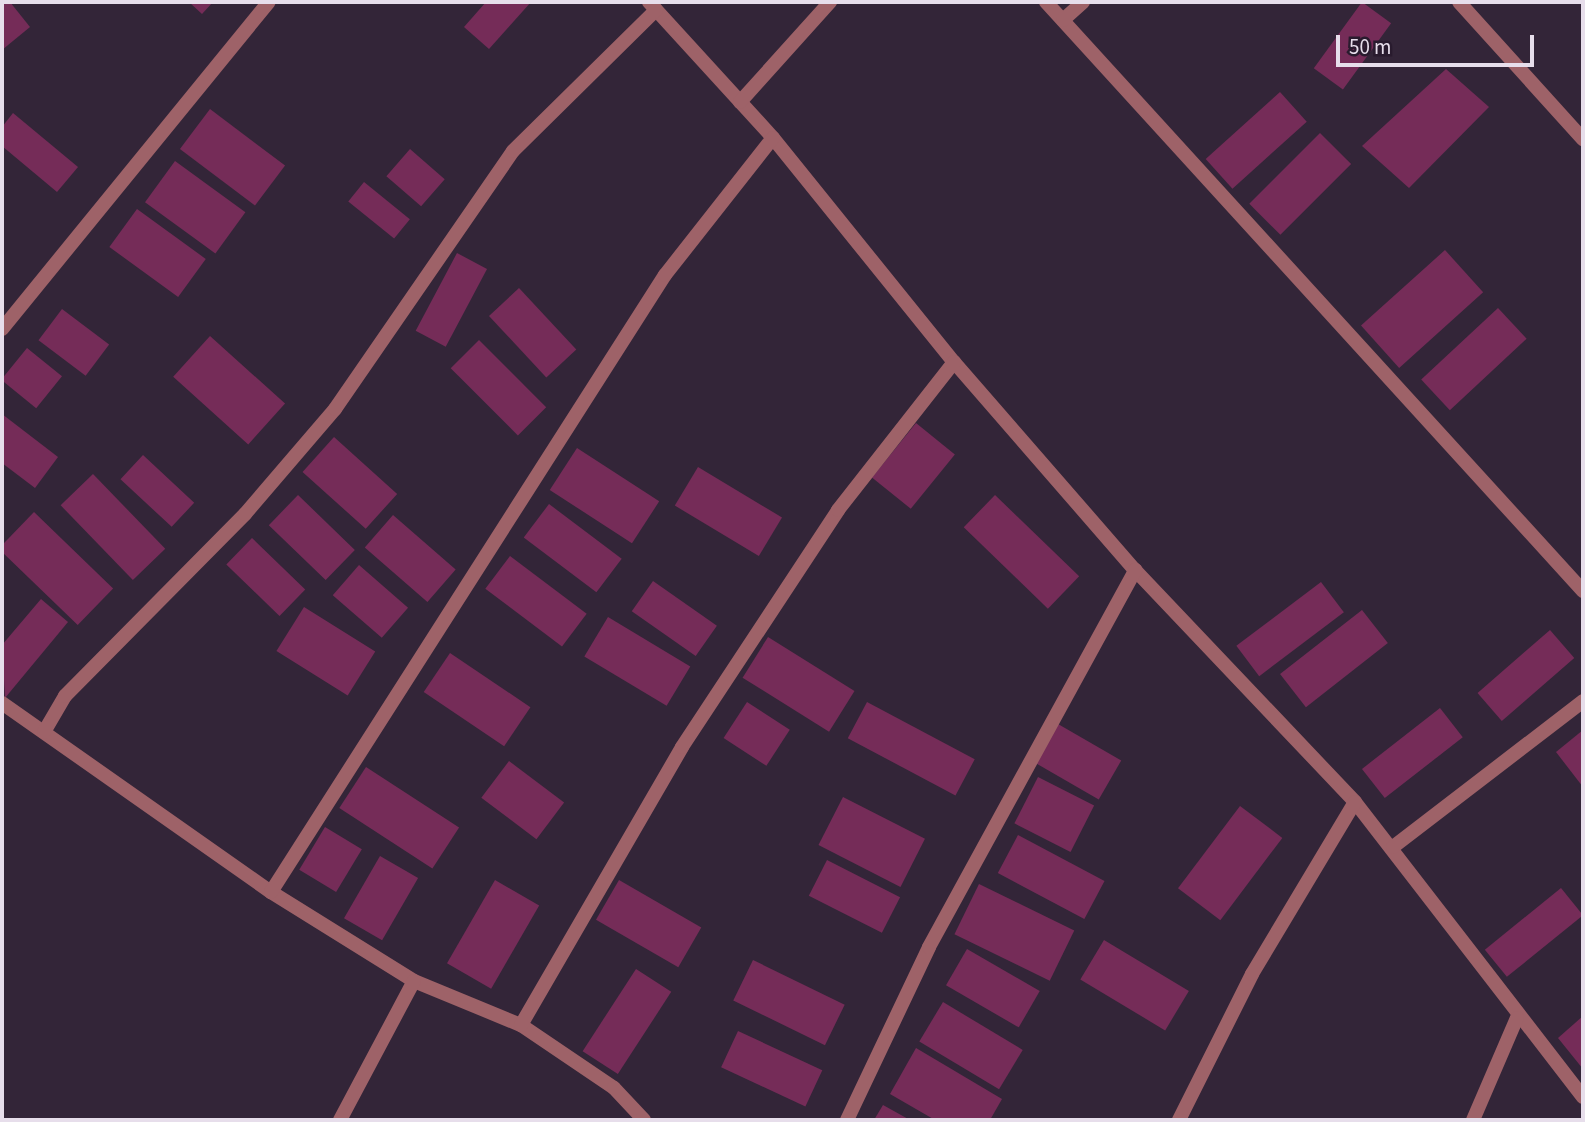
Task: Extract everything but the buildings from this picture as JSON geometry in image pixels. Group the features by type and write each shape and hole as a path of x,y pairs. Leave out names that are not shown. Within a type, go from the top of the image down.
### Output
{"street":[{"path":"2,329 269,2"},
{"path":"740,102 830,2"},
{"path":"1046,2 1583,591"},
{"path":"1063,20 1083,2"},
{"path":"1459,2 1583,139"},
{"path":"44,732 65,696 245,514 334,409 513,150 653,6 773,138 954,362 1135,570 1355,802 1393,847 1517,1018 1583,1097"},
{"path":"271,892 665,275 773,138"},
{"path":"521,1025 682,747 838,510 954,362"},
{"path":"847,1120 929,947 1135,570"},
{"path":"1393,847 1583,701"},
{"path":"2,702 271,892 414,981 521,1025 614,1088 644,1120"},
{"path":"1180,1120 1252,974 1355,802"},
{"path":"340,1120 414,981"},
{"path":"1472,1120 1517,1018"}]}
